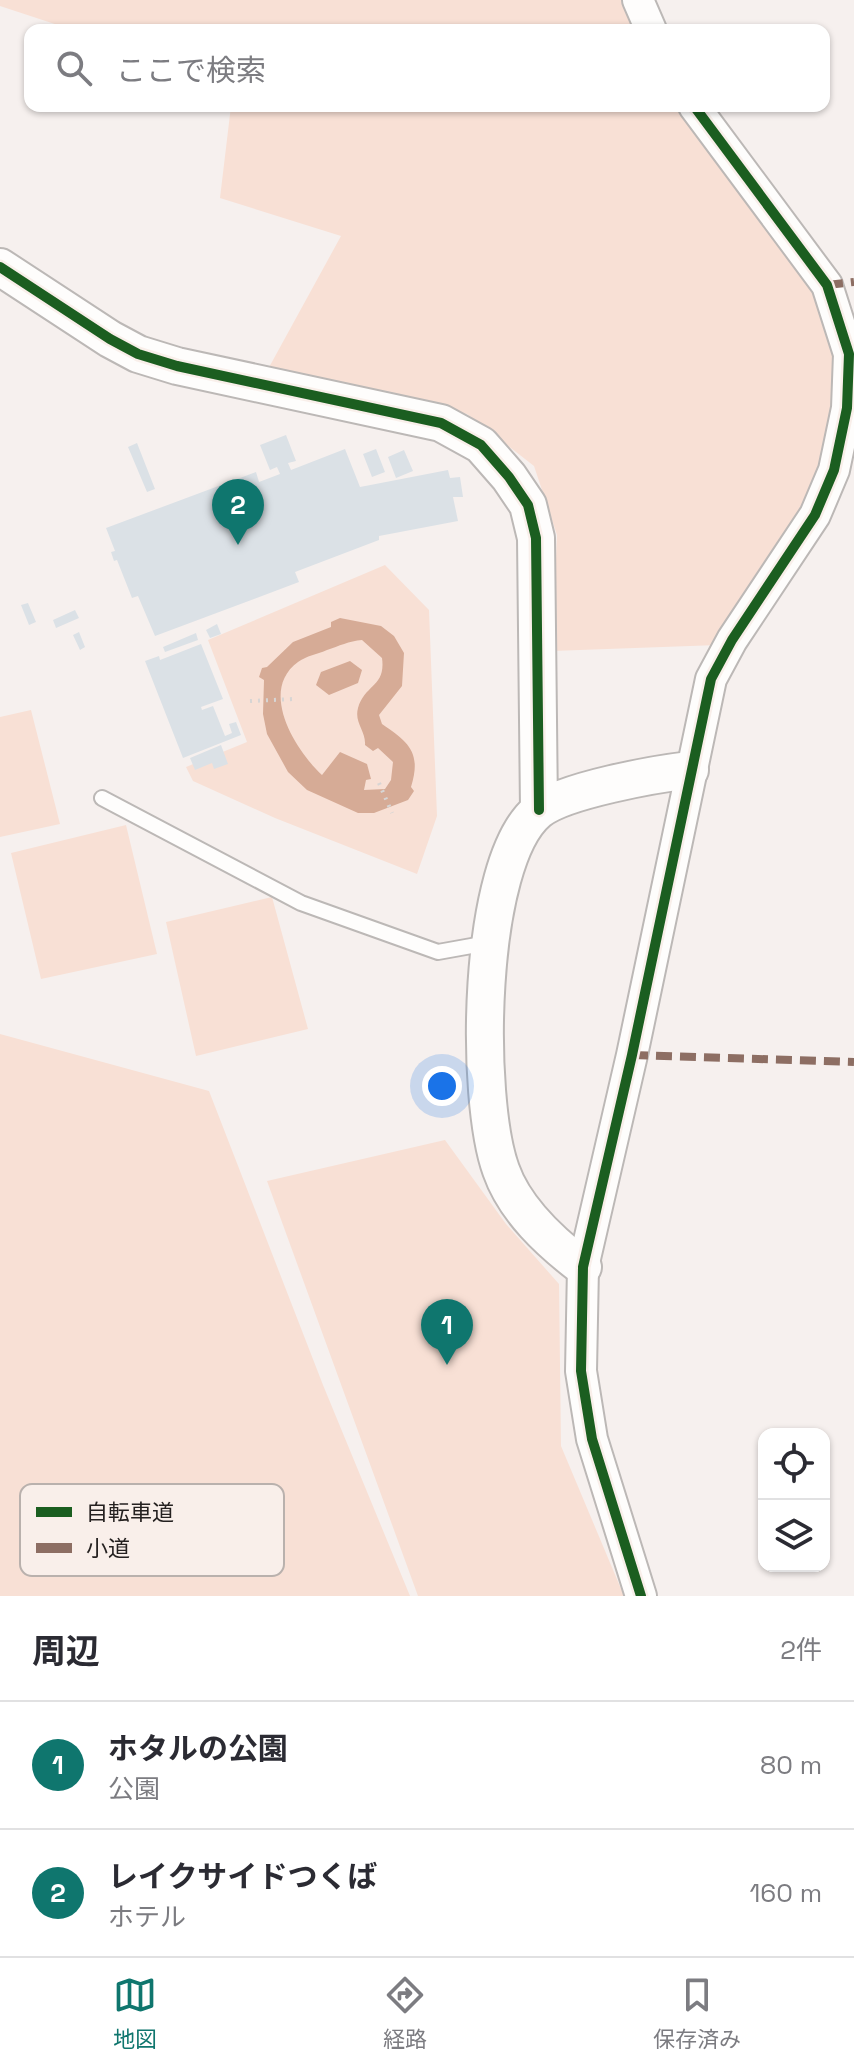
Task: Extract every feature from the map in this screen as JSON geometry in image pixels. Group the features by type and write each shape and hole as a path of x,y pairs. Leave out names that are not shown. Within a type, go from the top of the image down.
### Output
{"street":[{"path":"638,0 648,24"},
{"path":"641,1596 592,1439 581,1371 583,1267 632,1055 711,679 732,640 815,515 834,470 847,408 849,354 827,285 698,112"},
{"path":"0,267 138,354 177,366 441,423 481,445 528,505 536,538 539,810"},
{"path":"583,1267 554,1245 513,1195 491,1137 485,1040 489,943 518,836 539,810 578,794 660,773 690,770"}],"lane":[{"path":"102,798 301,903 438,952 489,943"}],"path":[{"path":"250,701 293,699"},
{"path":"379,785 390,810"}],"shaded area":[{"path":"0,0 629,0 639,24 55,24 0,6"},
{"path":"230,112 691,112 815,283 838,357 837,401 810,504 718,645 552,651 557,535 534,466 467,414 267,371 341,236 220,198"},
{"path":"385,565 429,610 437,816 417,874 275,818 193,781 186,767 247,742 208,640"},
{"path":"340,618 381,626 394,636 404,653 402,686 379,715 382,724 406,743 414,756 411,787 414,791 408,800 374,813 358,813 307,790 288,772 267,734 263,714 264,680 259,677 262,668 267,667 293,642 331,627 331,622","holes":["362,640 382,658 381,675 361,700 358,718 365,745 373,751 378,748 393,762 391,780 385,789 364,790 366,780 371,779 367,764 340,752 322,775 312,764 292,736 285,720 281,689 286,674 298,662 348,643"]},
{"path":"350,661 362,670 358,683 329,695 316,685 321,672"},
{"path":"31,710 60,824 0,837 0,717"},
{"path":"126,825 157,954 41,979 11,853"},
{"path":"272,897 308,1029 196,1056 166,922"},
{"path":"0,1034 209,1091 323,1385 410,1596 0,1596"},
{"path":"445,1140 506,1224 559,1284 561,1446 624,1596 418,1596 267,1181"}],"building":[{"path":"286,435 296,461 288,463 291,470 345,449 360,487 448,470 450,478 460,477 463,497 453,497 458,521 379,536 379,540 295,572 299,582 155,636 138,596 132,598 117,560 114,561 111,552 115,551 106,528 256,472 259,482 280,474 277,467 270,470 260,445"},
{"path":"137,443 155,489 147,492 128,447"},
{"path":"376,449 385,472 372,477 363,454"},
{"path":"404,450 413,471 396,478 388,457"},
{"path":"28,603 36,622 29,625 21,605"},
{"path":"75,610 79,618 56,628 53,620"},
{"path":"217,624 221,634 210,638 206,630"},
{"path":"79,632 85,647 80,650 73,635"},
{"path":"196,633 198,640 165,652 163,647"},
{"path":"201,644 223,699 201,707 202,710 213,706 225,736 232,733 229,724 236,722 241,735 183,758 145,661 159,656 160,660"},
{"path":"221,745 228,764 214,769 212,763 195,770 190,758"}],"marked path":[{"path":"827,285 854,282"},
{"path":"632,1055 854,1062"}],"cycle path":[{"path":"641,1596 592,1439 581,1371 583,1267 632,1055 711,679 732,640 815,515 834,470 847,408 849,354 827,285 698,112"},
{"path":"0,267 138,354 177,366 441,423 481,445 528,505 536,538 539,810"}],"place":[{"name":"レイクサイドつくば","path":"238,545"},
{"name":"ホタルの公園","path":"447,1365"}]}
